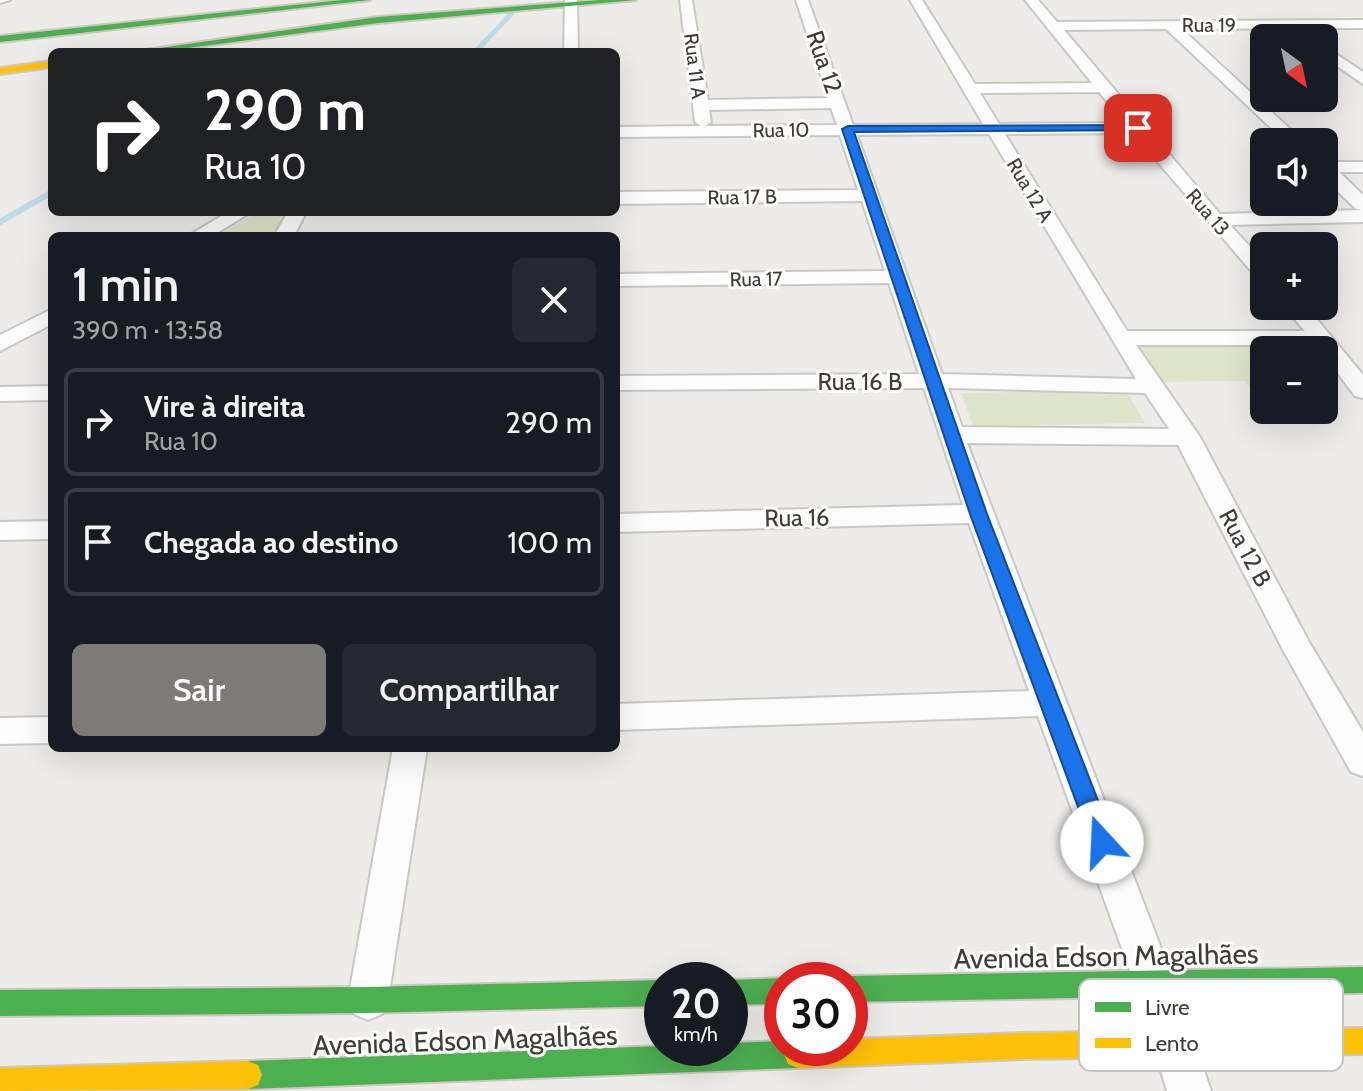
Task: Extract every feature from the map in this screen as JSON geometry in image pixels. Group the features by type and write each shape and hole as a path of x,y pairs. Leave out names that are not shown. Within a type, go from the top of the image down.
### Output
{"main road":[{"path":"0,25 227,0"},
{"path":"6,40 366,0"},
{"path":"167,48 378,20 570,2 632,0"},
{"path":"0,71 48,65"},
{"name":"Avenida Edson Magalhães","path":"1343,980 1363,980"},
{"name":"Avenida Edson Magalhães","path":"868,989 1079,984"},
{"name":"Avenida Edson Magalhães","path":"8,1003 368,1000 644,993"},
{"path":"6,1022 8,1003"},
{"name":"Avenida Edson Magalhães","path":"0,1082 171,1085 1079,1045"}],"street":[{"name":"Rua 11 A","path":"686,0 704,131"},
{"name":"Rua 12","path":"802,0 979,514 1153,979"},
{"name":"Rua 12 A","path":"916,0 1120,338"},
{"name":"Rua 13","path":"1031,0 1250,259"},
{"path":"570,2 571,48"},
{"name":"Rua 19","path":"1338,24 1363,24"},
{"path":"1169,25 1281,128"},
{"name":"Rua 19","path":"1055,26 1250,25"},
{"path":"1338,60 1363,79"},
{"path":"970,89 1102,87"},
{"path":"700,105 839,103"},
{"name":"Rua 10","path":"620,132 1138,128"},
{"path":"1338,168 1363,167"},
{"path":"1338,181 1363,205"},
{"name":"Rua 17 B","path":"620,198 869,195"},
{"path":"205,232 235,216"},
{"path":"1215,220 1363,216"},
{"name":"Rua 17","path":"620,280 896,277"},
{"path":"0,344 48,317"},
{"path":"1307,320 1321,336"},
{"path":"1120,338 1250,338"},
{"name":"Rua 12 B","path":"1120,338 1187,437 1297,648 1363,762"},
{"path":"1338,358 1363,391"},
{"name":"Rua 16 B","path":"620,383 932,381 1152,386"},
{"path":"0,394 48,393"},
{"path":"952,435 1187,437"},
{"name":"Rua 16","path":"620,523 979,514"},
{"path":"0,531 48,530"},
{"path":"620,717 1051,703"},
{"path":"0,731 48,730"},
{"path":"368,1000 409,752"},
{"name":"Rua 12","path":"1183,1071 1189,1091"}],"lane":[{"path":"0,1 7,0"}],"green space":[{"path":"252,216 285,216 277,232 223,232"},
{"path":"1250,343 1250,385 1245,381 1154,382 1132,345"},
{"path":"1126,390 1145,423 973,426 961,393"}],"waterway":[{"path":"479,48 512,13"},
{"path":"0,222 48,194"}],"traffic: fast":[{"path":"0,39 366,0"},
{"path":"167,48 378,20 632,0"},
{"path":"1343,980 1363,980"},
{"path":"868,989 1079,985"},
{"path":"748,992 764,991"},
{"path":"0,1003 368,1000 644,993"},
{"path":"248,1075 764,1055"}],"traffic: slow":[{"path":"0,71 48,65"},
{"path":"1343,1041 1363,1041"},
{"path":"868,1052 1079,1045"},
{"path":"0,1082 248,1075"}],"route":[{"path":"1102,842 979,514 848,129 1138,128"}]}
